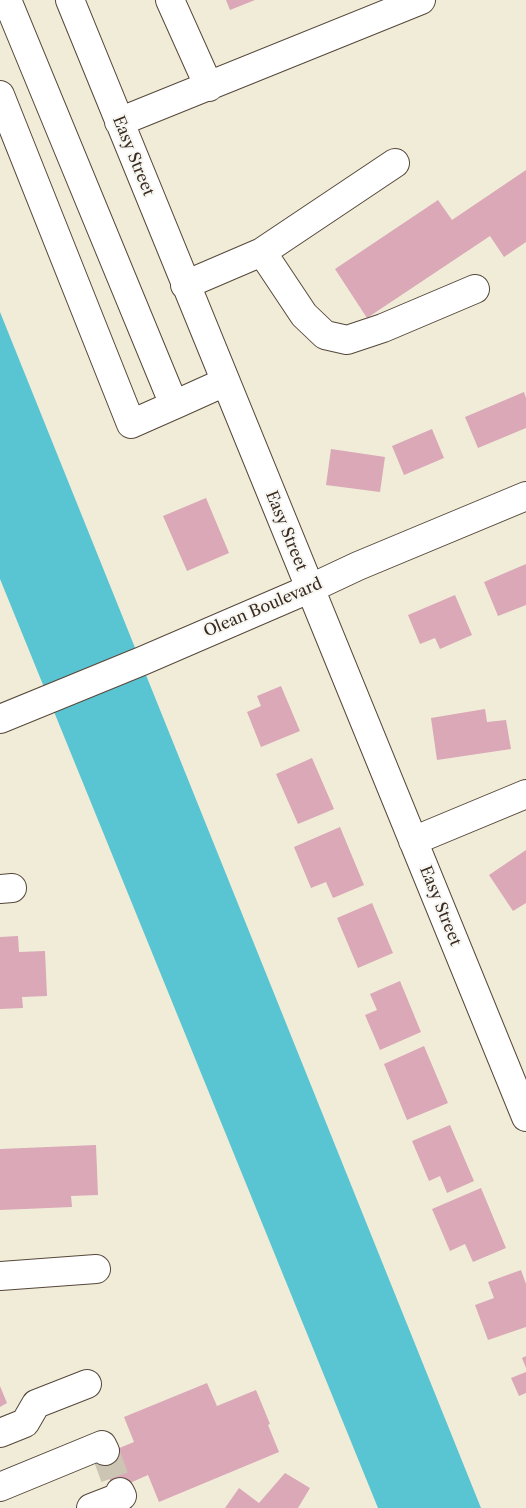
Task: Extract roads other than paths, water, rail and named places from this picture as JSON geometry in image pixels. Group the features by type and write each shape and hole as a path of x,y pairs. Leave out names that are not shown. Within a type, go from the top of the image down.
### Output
{"street":[{"path":"7,0 174,406"},
{"name":"Easy Street","path":"70,0 413,841 519,1082 526,1118"},
{"path":"170,0 209,87"},
{"path":"119,122 421,0"},
{"path":"0,95 131,424 225,382"},
{"path":"185,285 262,252 395,163"},
{"path":"262,252 304,315 325,335 347,340 383,328 475,289"},
{"name":"Olean Boulevard","path":"0,719 526,496"},
{"path":"413,841 526,794"},
{"path":"0,1276 96,1269"},
{"path":"0,1433 25,1423 36,1404 86,1384"},
{"path":"0,1487 102,1445 105,1451"},
{"path":"91,1508 122,1496 120,1492"}],"water":[{"path":"0,312 481,1508 378,1508 0,579"}],"tunnel":[{"path":"105,1451 120,1492"}]}
